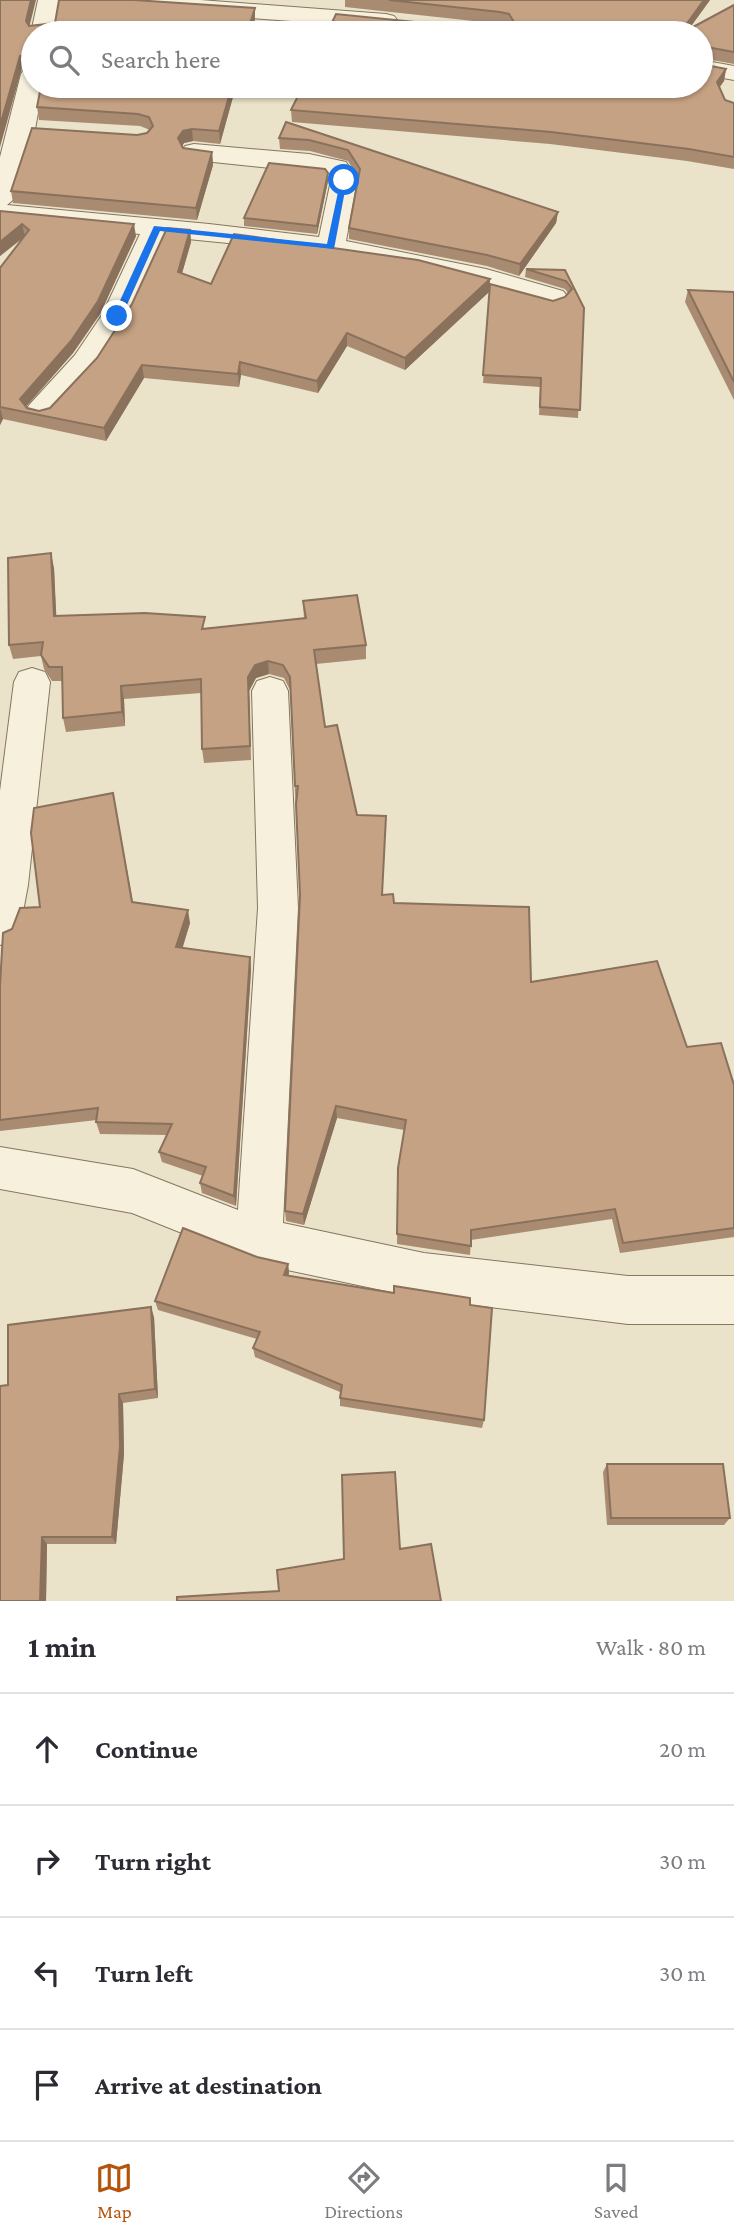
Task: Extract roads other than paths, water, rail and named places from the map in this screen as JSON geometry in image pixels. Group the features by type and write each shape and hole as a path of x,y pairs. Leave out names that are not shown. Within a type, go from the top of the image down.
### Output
{"street":[{"path":"46,21 50,0"},
{"path":"106,0 335,8 393,21"},
{"path":"713,74 733,85"},
{"path":"0,199 35,130 34,98"},
{"path":"194,152 309,162 337,168 344,180 331,247"},
{"path":"0,213 331,247 458,269 553,297"},
{"path":"41,411 86,362 117,316 157,228"},
{"path":"0,928 8,885 32,682"},
{"path":"259,1241 278,908 270,691"},
{"path":"0,1168 134,1191 259,1241 424,1276 628,1300 734,1300"}]}
